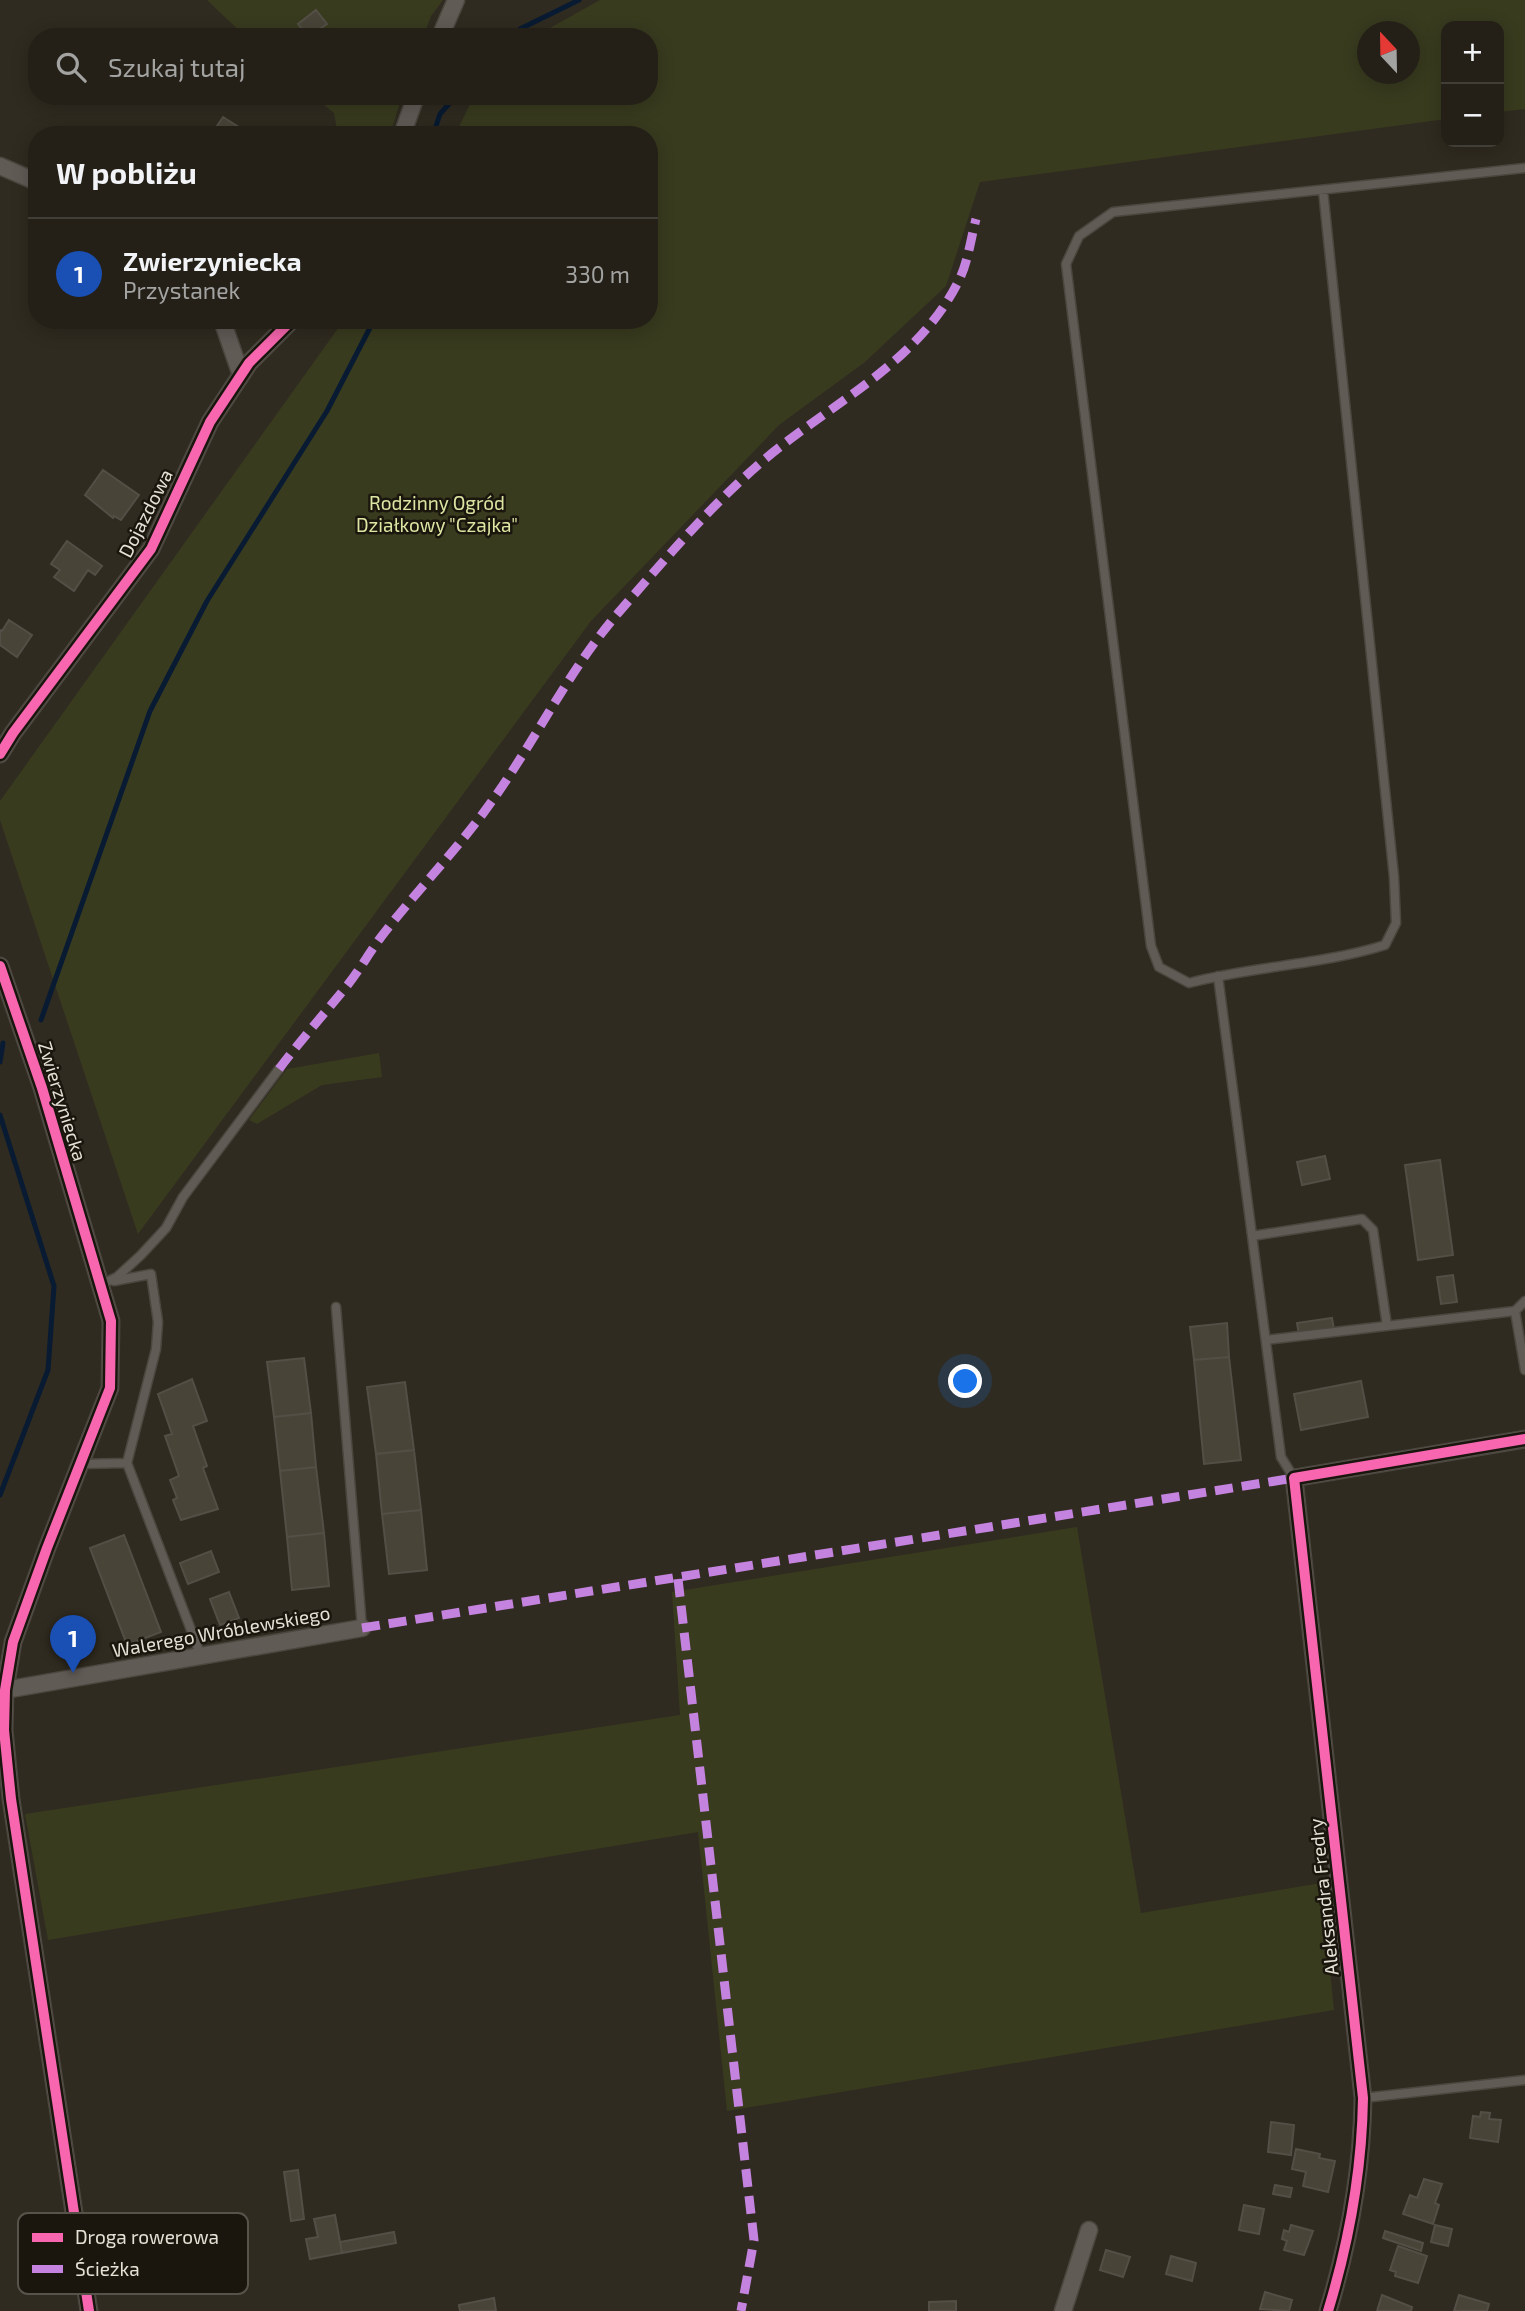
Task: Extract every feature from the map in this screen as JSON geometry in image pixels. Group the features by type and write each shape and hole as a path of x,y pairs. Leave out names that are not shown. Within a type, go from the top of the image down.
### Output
{"street":[{"path":"444,28 456,0"},
{"path":"405,126 413,105"},
{"path":"0,166 28,178"},
{"path":"225,329 241,375"},
{"name":"Dojazdowa","path":"2,748 151,550 210,422 249,363 283,329"},
{"name":"Zwierzyniecka","path":"0,966 42,1088 111,1321 110,1388 13,1642 5,1690 4,1730 12,1798 74,2213"},
{"path":"1294,1478 1525,1439"},
{"name":"Aleksandra Fredry","path":"1294,1478 1363,2098 1357,2182 1347,2244 1328,2311"},
{"name":"Walerego Wróblewskiego","path":"5,1690 362,1628"},
{"path":"1063,2311 1089,2230"}],"lane":[{"path":"1323,190 1394,877 1396,923 1385,945 1349,956 1218,975 1189,984 1159,967 1151,946 1066,264 1079,236 1112,212 1525,168"},
{"path":"1218,975 1281,1458 1294,1478"},
{"path":"100,1285 117,1277 166,1228 183,1196 279,1069"},
{"path":"1252,1236 1362,1219 1373,1230 1387,1326"},
{"path":"100,1285 151,1274 158,1322 156,1349 127,1464 201,1656"},
{"path":"1266,1340 1515,1311 1525,1301"},
{"path":"336,1307 362,1628"},
{"path":"1515,1311 1525,1370"},
{"path":"80,1464 127,1464"},
{"path":"1363,2098 1525,2080"}],"green space":[{"path":"207,0 443,0 431,16 426,28 237,28"},
{"name":"Rodzinny Ogród Działkowy \"Czajka\"","path":"600,0 1525,0 1525,109 1504,111 1504,21 1441,21 1441,120 980,182 946,286 865,362 779,425 591,621 138,1234 0,820 0,801 338,329 658,329 658,126 459,126 470,105 658,105 658,28 550,28"},
{"path":"324,105 399,105 393,126 336,126 334,113"},
{"path":"379,1053 382,1077 322,1085 257,1124 249,1120 287,1069"},
{"path":"1077,1527 1141,1913 1321,1883 1334,2010 727,2111 698,1832 48,1940 25,1814 680,1715 672,1592"}],"building":[{"path":"316,10 327,24 321,28 301,28 298,24"},
{"path":"223,117 237,126 217,126"},
{"path":"103,470 139,495 121,520 114,516 113,518 85,495"},
{"path":"67,541 102,566 95,575 88,570 74,591 54,577 60,570 51,564"},
{"path":"9,620 32,635 17,657 0,645 0,630 2,631"},
{"path":"1325,1156 1330,1179 1302,1185 1297,1162"},
{"path":"1440,1160 1453,1255 1418,1260 1405,1165"},
{"path":"1453,1275 1457,1302 1441,1304 1437,1277"},
{"path":"1332,1318 1334,1330 1299,1335 1297,1323"},
{"path":"1227,1323 1229,1357 1194,1360 1190,1327"},
{"path":"1229,1357 1241,1460 1204,1464 1194,1360"},
{"path":"304,1358 311,1413 274,1417 267,1362"},
{"path":"192,1379 207,1421 193,1426 207,1466 203,1468 218,1509 181,1520 173,1500 177,1498 170,1480 179,1476 165,1436 172,1434 158,1394"},
{"path":"1361,1381 1368,1417 1301,1430 1294,1394"},
{"path":"405,1382 414,1450 376,1454 367,1387"},
{"path":"311,1413 316,1467 280,1471 274,1417"},
{"path":"414,1450 421,1510 382,1514 376,1454"},
{"path":"316,1467 324,1533 287,1537 280,1471"},
{"path":"421,1510 427,1570 389,1574 382,1514"},
{"path":"324,1533 329,1586 292,1590 287,1537"},
{"path":"124,1535 161,1632 127,1645 90,1548"},
{"path":"211,1551 219,1572 188,1584 180,1563"},
{"path":"229,1592 239,1618 220,1625 210,1599"},
{"path":"1481,2112 1490,2113 1489,2119 1501,2120 1498,2142 1470,2138 1473,2116 1480,2117"},
{"path":"1271,2122 1294,2125 1291,2155 1268,2152"},
{"path":"1296,2149 1320,2154 1319,2158 1335,2161 1328,2192 1303,2186 1306,2172 1292,2169"},
{"path":"298,2170 304,2219 291,2221 284,2172"},
{"path":"1424,2179 1442,2184 1435,2203 1439,2205 1433,2224 1403,2214 1410,2195 1417,2198"},
{"path":"1275,2185 1292,2188 1290,2197 1273,2194"},
{"path":"1244,2205 1264,2209 1259,2234 1239,2230"},
{"path":"335,2215 342,2253 310,2259 306,2239 318,2237 314,2219"},
{"path":"1291,2225 1313,2231 1304,2255 1284,2250 1287,2241 1282,2239 1284,2230 1289,2232"},
{"path":"1435,2225 1452,2229 1448,2246 1431,2242"},
{"path":"1385,2231 1423,2243 1421,2251 1383,2238"},
{"path":"394,2232 396,2243 342,2253 340,2242"},
{"path":"1398,2246 1427,2256 1418,2283 1395,2276 1396,2272 1390,2270"},
{"path":"1106,2250 1130,2257 1123,2277 1100,2270"},
{"path":"1171,2256 1196,2263 1192,2281 1166,2274"},
{"path":"1265,2292 1292,2300 1289,2311 1260,2309"},
{"path":"1382,2295 1412,2307 1411,2311 1377,2311"},
{"path":"1459,2295 1489,2304 1487,2311 1454,2311"},
{"path":"494,2298 496,2311 460,2311 459,2305"},
{"path":"956,2301 956,2311 929,2311 929,2302"}],"waterway":[{"path":"522,28 579,0"},
{"path":"436,126 440,114 448,105"},
{"path":"41,1020 150,711 207,601 327,411 369,329"},
{"path":"0,1062 3,1043"},
{"path":"0,1115 54,1286 48,1370 0,1495"}],"marked path":[{"path":"279,1069 351,981 394,921 484,812 582,660 619,612 707,514 745,477 791,438 873,379 922,334 943,308 960,278 976,219"},
{"path":"362,1628 1294,1478"},
{"path":"678,1579 754,2240 741,2311"}],"cycle path":[{"path":"0,754 151,549 210,422 249,363 283,329"},
{"path":"0,966 42,1088 111,1321 110,1388 13,1642 5,1690 4,1730 11,1799 74,2213"},
{"path":"1328,2311 1353,2206 1363,2098 1294,1478 1525,1439"},
{"path":"86,2294 89,2311"}],"place":[{"name":"Zwierzyniecka","path":"73,1673"}]}
